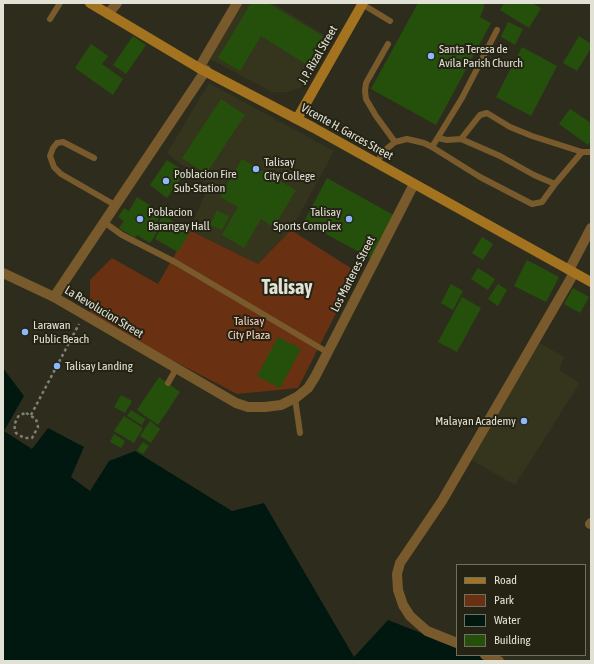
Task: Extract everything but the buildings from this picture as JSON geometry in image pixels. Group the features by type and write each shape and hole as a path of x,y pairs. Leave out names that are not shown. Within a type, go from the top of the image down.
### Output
{"street":[{"name":"Vicente H. Garces Street","path":"90,3 202,69 376,162 591,282"},
{"path":"108,14 117,3"},
{"name":"La Revolucion Street","path":"237,3 202,69 54,297 176,369 236,403 248,407 281,405 295,398 308,388 315,376"},
{"name":"J. P. Rizal Street","path":"297,119 362,4"},
{"name":"Los Marteres Street","path":"315,376 414,184"},
{"path":"456,643 427,631 410,616 403,605 398,590 396,574 400,563 442,501 572,271 591,228"},
{"path":"3,273 54,297"},
{"path":"487,656 499,661"}],"lane":[{"path":"50,19 60,3"},
{"path":"362,4 390,21"},
{"path":"432,147 462,98 497,30"},
{"path":"388,44 366,83 365,91 366,99 376,116 395,142"},
{"path":"461,139 480,114 487,113 496,117 510,127 532,136 582,152 591,152"},
{"path":"438,138 447,140 461,139 500,156 534,175 556,184"},
{"path":"376,162 384,151 395,142 407,139 424,143 480,177 532,204 542,202 582,152"},
{"path":"94,158 63,142 57,143 52,148 50,156 54,168 61,174 115,205"},
{"path":"104,222 122,235 182,266 328,352"},
{"path":"168,383 176,369"},
{"path":"295,398 300,432"}],"path":[{"path":"31,415 84,315"},
{"path":"26,413 31,415 36,419 38,427 32,438 24,438 16,432 14,425 19,415 26,413"}],"shaded area":[{"path":"242,3 273,3 331,39 311,78 300,88 288,92 272,92 210,59"},
{"name":"Talisay City College","path":"209,83 334,151 291,230 258,264 189,230 209,186 167,153"},
{"name":"Malayan Academy","path":"538,342 564,357 559,370 580,383 515,485 470,459"}],"green space":[{"name":"Talisay City Plaza","path":"189,230 258,264 291,230 357,272 298,388 237,394 90,317 90,280 112,258 158,284"}],"water":[{"path":"3,368 24,396 4,431 32,449 48,428 84,447 71,477 90,491 109,461 135,451 232,511 264,503 354,657 388,620 456,647 456,656 480,656 495,661 3,661"}],"place":[{"name":"Santa Teresa de Avila Parish Church","path":"431,56"},
{"name":"Talisay City College","path":"256,169"},
{"name":"Poblacion Fire Sub-Station","path":"166,181"},
{"name":"Poblacion Barangay Hall","path":"140,219"},
{"name":"Talisay Sports Complex","path":"349,219"},
{"name":"Larawan Public Beach","path":"25,332"},
{"name":"Talisay Landing","path":"57,366"},
{"name":"Malayan Academy","path":"524,421"}],"district":[{"name":"Talisay","path":"287,288"}]}
